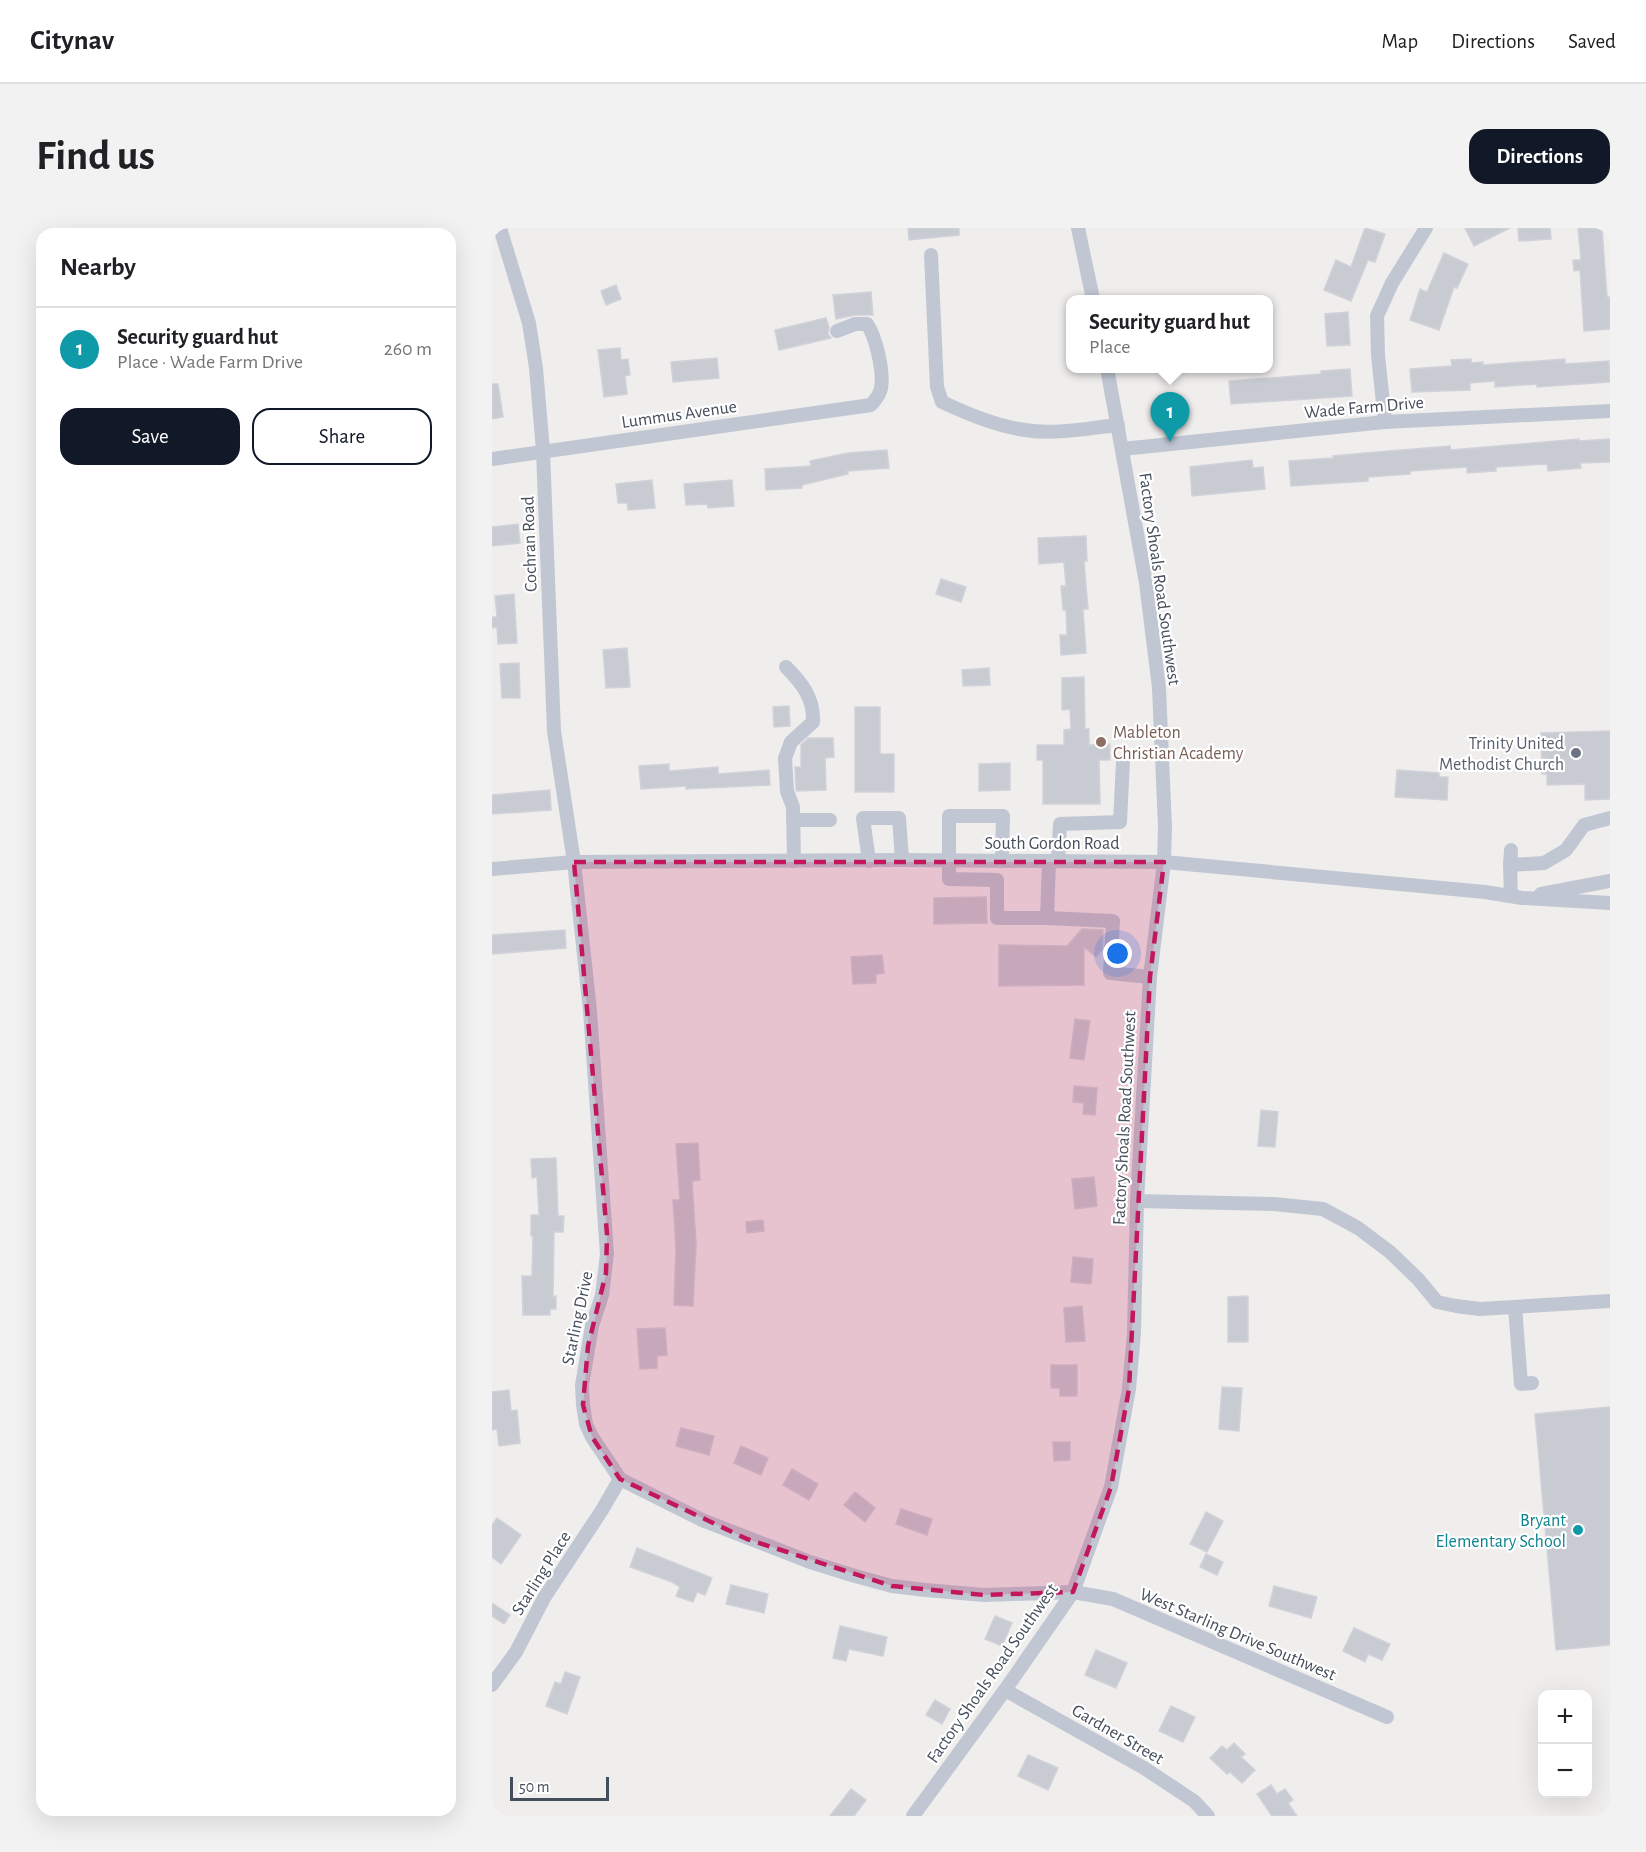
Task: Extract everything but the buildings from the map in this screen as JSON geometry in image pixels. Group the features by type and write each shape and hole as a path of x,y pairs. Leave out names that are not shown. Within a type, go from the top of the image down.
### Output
{"street":[{"name":"Cochran Road","path":"500,228 528,324 536,368 543,451 554,731 574,862"},
{"path":"1078,228 1092,295"},
{"path":"1385,422 1378,355 1377,316 1392,283 1426,228"},
{"path":"931,255 937,387 942,402 973,416 1027,431 1062,431 1118,425"},
{"name":"Lummus Avenue","path":"492,459 871,405 881,388 881,372 874,333 867,324 855,324 837,331"},
{"name":"Factory Shoals Road Southwest","path":"913,1816 1073,1592 1111,1486 1129,1389 1134,1333 1137,1201 1150,977 1164,862 1165,827 1159,688 1146,583 1108,373"},
{"name":"Wade Farm Drive","path":"1122,449 1385,422 1610,411"},
{"path":"786,667 802,683 813,710 813,722 791,742 785,758 787,791 792,807 794,861"},
{"path":"1047,918 1060,824 1120,822 1123,761"},
{"path":"1002,861 1003,816 949,816 949,879 997,880 996,918 1113,921 1110,973 1150,977"},
{"path":"869,861 863,818 899,818 902,860"},
{"path":"1510,865 1544,863 1566,850 1584,825 1610,818"},
{"path":"793,820 830,820"},
{"path":"1511,850 1510,865 1516,897 1610,881"},
{"name":"South Gordon Road","path":"492,869 574,862 902,860 1164,862 1485,892 1516,897 1610,903"},
{"name":"Starling Drive","path":"574,862 590,1011 607,1244 602,1295 592,1326 586,1356 582,1385 583,1405 586,1424 592,1437 620,1479"},
{"path":"1137,1201 1274,1204 1323,1209 1358,1228 1390,1252 1418,1279 1437,1302 1480,1309 1610,1301"},
{"path":"1515,1307 1521,1384 1532,1383"},
{"path":"620,1479 720,1528 810,1562 892,1586 984,1595 1073,1592"},
{"name":"Starling Place","path":"492,1685 516,1652 544,1598 603,1510 620,1479"},
{"name":"West Starling Drive Southwest","path":"1073,1592 1113,1599 1387,1717"},
{"name":"Gardner Street","path":"1005,1690 1144,1768 1194,1801 1208,1816"}],"highlighted area":[{"path":"574,862 1164,862 1150,977 1129,1389 1111,1487 1073,1592 984,1595 892,1586 747,1539 620,1479 592,1437 583,1405 588,1346 606,1273 607,1234"}],"place":[{"name":"Security guard hut","path":"1170,442"},
{"name":"Mableton Christian Academy","path":"1101,742"},
{"name":"Trinity United Methodist Church","path":"1576,753"},
{"name":"Bryant Elementary School","path":"1578,1530"}]}
